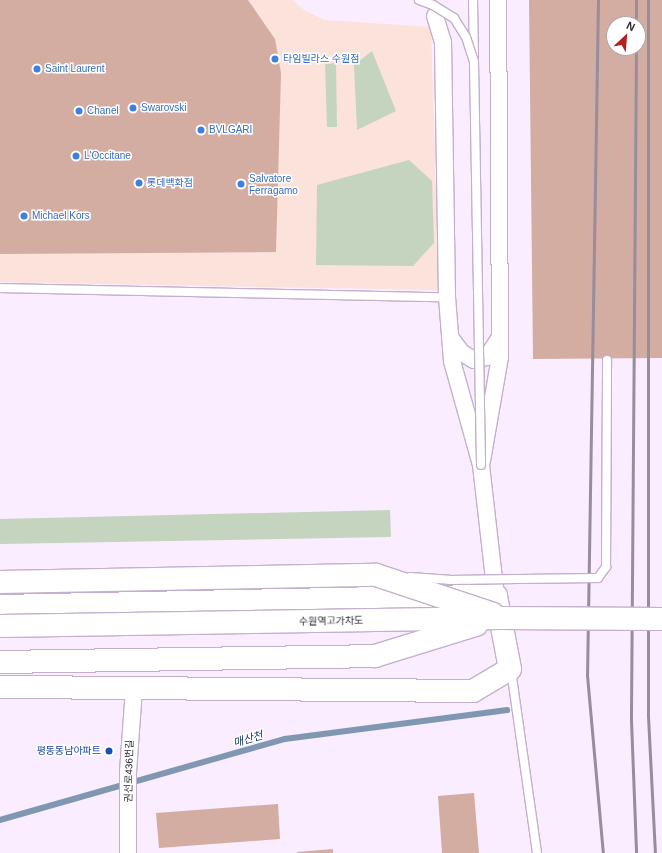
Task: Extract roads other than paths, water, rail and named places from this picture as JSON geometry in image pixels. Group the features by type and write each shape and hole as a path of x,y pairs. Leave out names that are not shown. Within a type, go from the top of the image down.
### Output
{"main road":[{"path":"0,582 376,575 476,606 502,618"},
{"path":"0,606 496,596 510,669 473,691 0,687"},
{"path":"0,662 375,656 502,618"},
{"name":"수원역고가차도","path":"0,626 502,618 662,619"}],"street":[{"path":"481,465 500,357 498,0"},
{"path":"435,16 442,42 447,297 452,362 481,465 496,596"},
{"path":"450,336 462,353 474,360 487,357 500,337"},
{"name":"권선로436번길","path":"128,853 128,772 134,688"}],"lane":[{"path":"419,0 433,5 454,18 466,37 474,62"},
{"path":"473,0 481,465"},
{"path":"0,288 447,297"},
{"path":"376,575 449,580 598,578 606,567 607,360"},
{"path":"510,669 537,853"}],"waterway":[{"name":"매산천","path":"0,820 285,739 507,710"}],"railway":[{"path":"598,0 587,675 603,853"},
{"path":"636,0 636,16"},
{"path":"648,0 648,716 655,853"},
{"path":"636,56 631,720 636,853"}],"place":[{"name":"타임빌라스 수원점","path":"275,59"},
{"name":"Saint Laurent","path":"37,69"},
{"name":"Swarovski","path":"133,108"},
{"name":"Chanel","path":"79,111"},
{"name":"BVLGARI","path":"201,130"},
{"name":"L'Occitane","path":"76,156"},
{"name":"롯데백화점","path":"139,183"},
{"name":"Salvatore Ferragamo","path":"241,184"},
{"name":"Michael Kors","path":"24,216"},
{"name":"평동동남아파트","path":"109,751"}]}
